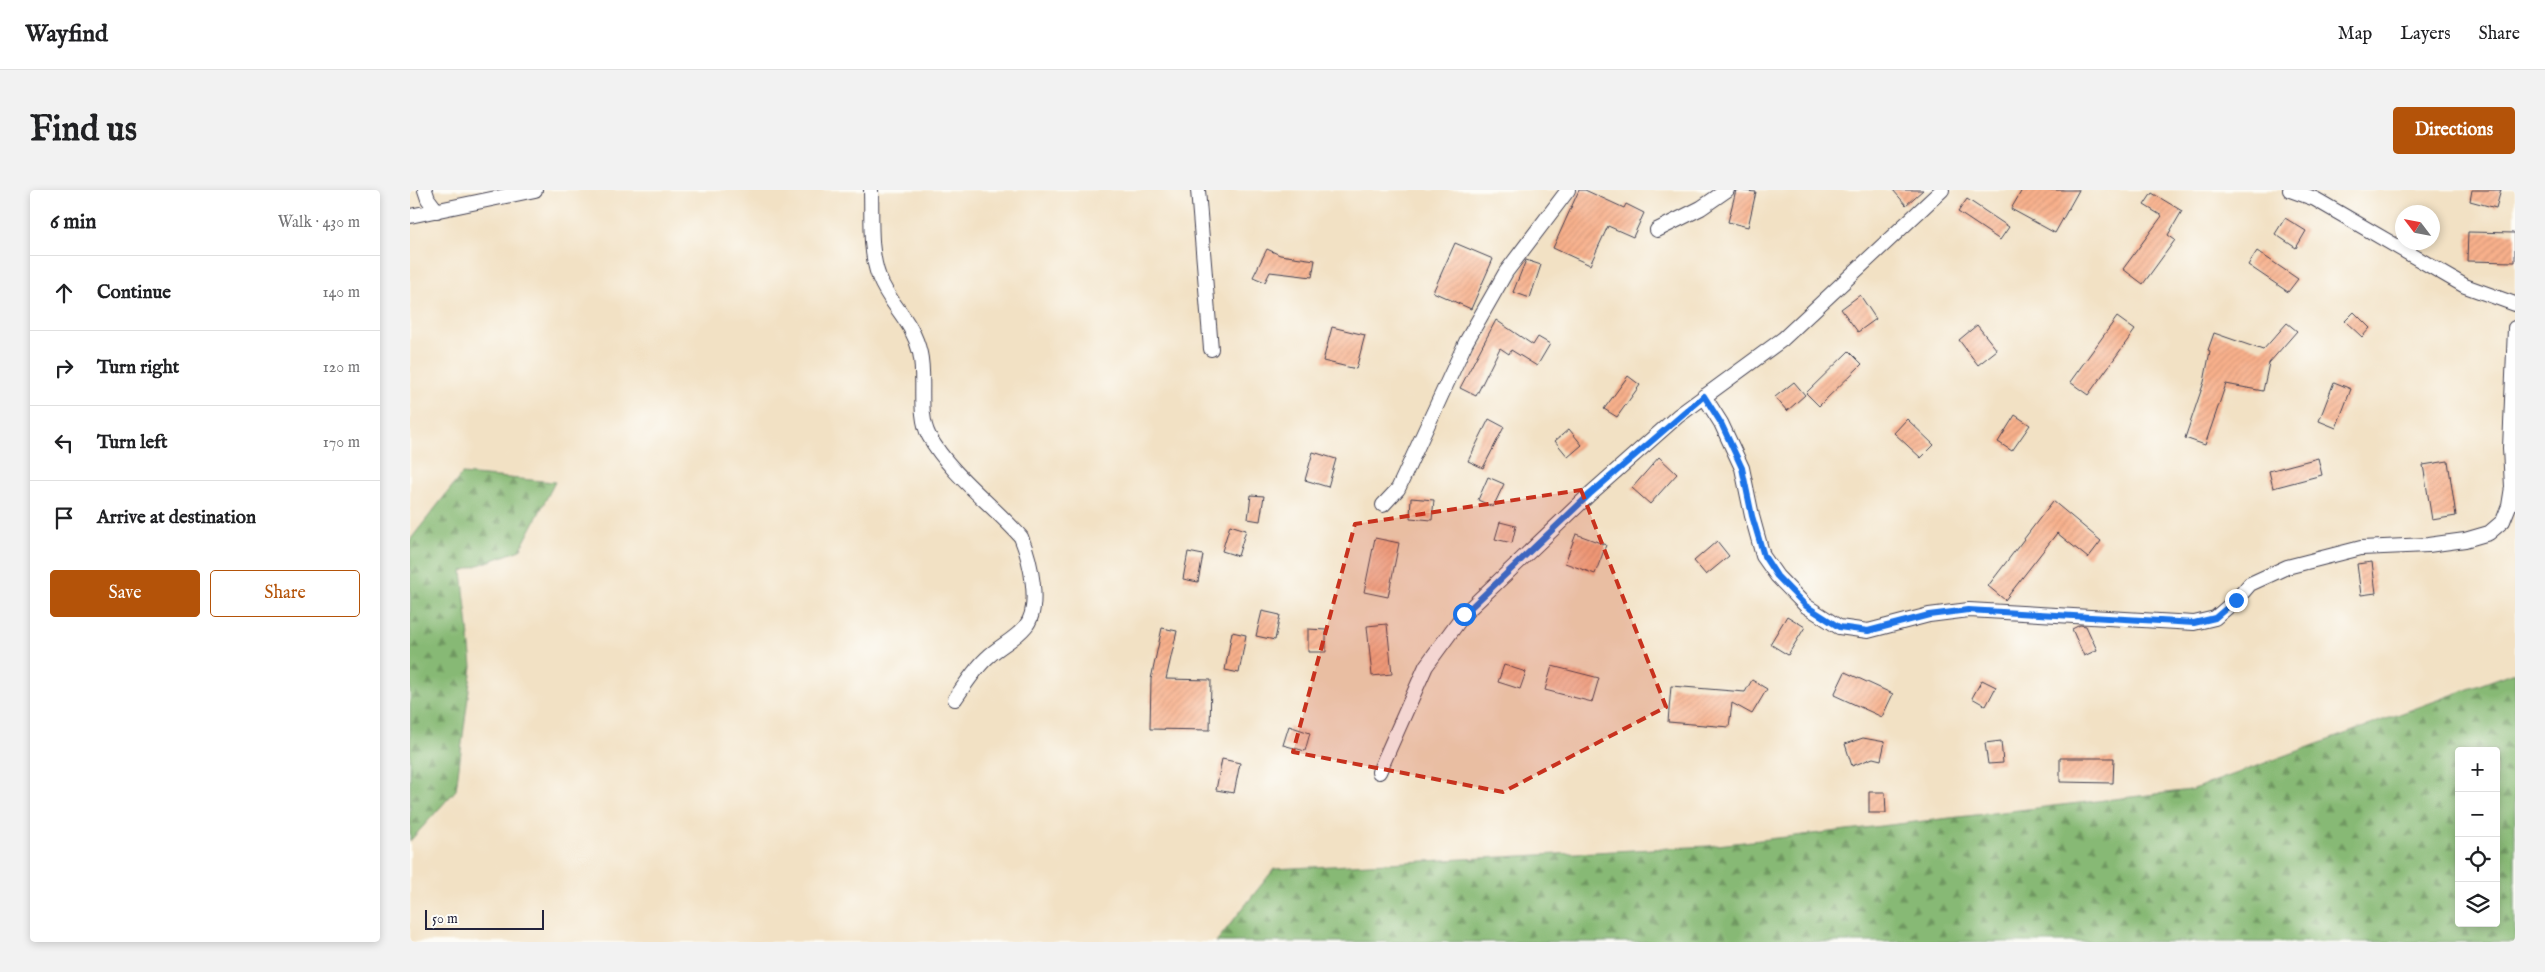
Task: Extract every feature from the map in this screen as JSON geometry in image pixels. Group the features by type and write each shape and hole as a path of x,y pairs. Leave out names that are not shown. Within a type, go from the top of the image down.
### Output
{"street":[{"path":"425,190 428,199 438,211"},
{"path":"410,216 535,190"},
{"path":"871,190 874,258 886,291 907,319 916,339 921,356 924,391 923,415 928,434 941,455 1017,533 1027,552 1034,595 1031,617 1026,627 988,657 955,699"},
{"path":"1198,190 1211,349"},
{"path":"1383,505 1398,489 1466,342 1506,272 1568,190"},
{"path":"1657,230 1701,208 1727,190"},
{"path":"1379,772 1426,666 1464,614 1590,494 1704,396 1782,339 1942,190"},
{"path":"2290,190 2314,195 2465,286 2515,304"},
{"path":"1704,396 1721,423 1742,468 1752,516 1764,556 1777,576 1806,606 1839,627 1868,631 1929,615 1968,610 2194,623 2215,618 2236,600 2250,584 2287,567 2361,548 2428,545 2465,540 2489,533 2503,521 2509,506 2512,486 2510,448 2515,328"}],"highlighted area":[{"path":"1581,490 1666,707 1503,792 1293,752 1355,524"}],"green space":[{"path":"462,474 555,482 520,550 462,571 472,666 456,790 410,841 410,540"},
{"path":"2515,672 2515,942 1216,942 1274,869 1709,846 2191,790"}],"building":[{"path":"1579,190 1585,190 1624,208 1626,204 1644,213 1633,237 1608,226 1590,265 1553,248"},
{"path":"1736,190 1756,192 1748,227 1728,222"},
{"path":"1893,190 1923,190 1906,205"},
{"path":"2022,190 2079,190 2055,233 2011,209"},
{"path":"2472,190 2501,190 2496,208 2470,201"},
{"path":"2152,193 2182,211 2168,235 2175,240 2143,284 2123,269 2162,216 2144,205"},
{"path":"1967,199 2009,227 2000,240 1958,212"},
{"path":"2285,218 2306,231 2296,248 2275,234"},
{"path":"2468,232 2515,233 2515,262 2467,261"},
{"path":"1455,243 1493,259 1471,309 1433,292"},
{"path":"1267,249 1280,255 1315,260 1312,277 1270,272 1265,282 1253,277"},
{"path":"2257,251 2298,279 2288,292 2248,265"},
{"path":"1526,260 1541,265 1530,298 1513,292"},
{"path":"1860,295 1876,319 1858,332 1841,309"},
{"path":"2354,312 2370,328 2362,337 2345,321"},
{"path":"2117,317 2135,330 2088,395 2070,382"},
{"path":"1496,320 1533,345 1538,337 1550,344 1537,366 1511,350 1509,354 1500,348 1476,396 1460,388"},
{"path":"2287,323 2297,331 2269,363 2263,391 2226,384 2205,445 2185,438 2204,382 2210,351 2208,350 2214,333 2263,350"},
{"path":"1977,325 1997,350 1978,365 1959,340"},
{"path":"1332,327 1365,335 1356,369 1323,361"},
{"path":"1849,351 1862,364 1819,406 1806,393"},
{"path":"1628,376 1640,385 1617,417 1604,409"},
{"path":"1794,382 1805,395 1787,411 1775,397"},
{"path":"2334,382 2351,389 2336,428 2319,421"},
{"path":"2015,415 2030,425 2012,451 1998,442"},
{"path":"1489,419 1504,427 1483,468 1468,461"},
{"path":"1907,419 1934,445 1921,458 1894,433"},
{"path":"1569,429 1582,445 1568,457 1555,441"},
{"path":"1313,452 1336,459 1328,487 1305,480"},
{"path":"1659,457 1677,474 1650,504 1632,488"},
{"path":"2318,458 2322,475 2273,488 2269,471"},
{"path":"2448,461 2456,516 2432,520 2423,465"},
{"path":"1488,477 1504,484 1493,507 1478,500"},
{"path":"1251,495 1264,496 1260,521 1248,519"},
{"path":"1411,498 1434,500 1432,520 1410,518"},
{"path":"2053,501 2101,541 2088,558 2057,533 2005,600 1988,586"},
{"path":"1500,522 1516,526 1512,543 1495,539"},
{"path":"1230,525 1246,530 1238,556 1222,551"},
{"path":"1576,534 1606,545 1595,574 1565,563"},
{"path":"1375,538 1399,543 1388,597 1364,592"},
{"path":"1717,541 1729,556 1706,575 1694,561"},
{"path":"1188,552 1203,555 1198,582 1183,579"},
{"path":"2372,562 2376,593 2361,595 2357,564"},
{"path":"1262,611 1280,615 1275,640 1256,636"},
{"path":"1787,616 1805,627 1788,655 1770,644"},
{"path":"1387,624 1392,674 1372,676 1367,626"},
{"path":"2080,625 2086,626 2097,650 2084,656 2072,629"},
{"path":"1162,628 1177,631 1166,679 1211,680 1210,730 1150,729 1151,679"},
{"path":"1308,629 1326,630 1326,652 1308,652"},
{"path":"1232,632 1246,635 1239,673 1225,670"},
{"path":"1504,665 1526,672 1520,689 1498,682"},
{"path":"1552,666 1599,678 1592,702 1545,690"},
{"path":"1845,672 1893,694 1882,717 1834,695"},
{"path":"1752,680 1767,689 1752,714 1732,703 1729,727 1668,722 1671,686 1745,692"},
{"path":"1982,680 1996,687 1986,706 1972,698"},
{"path":"1289,726 1310,733 1305,751 1283,745"},
{"path":"1863,738 1885,742 1881,760 1873,758 1852,766 1845,744"},
{"path":"2001,741 2003,763 1988,764 1985,743"},
{"path":"2060,758 2114,758 2113,783 2060,782"},
{"path":"1222,759 1240,763 1234,793 1216,790"},
{"path":"1869,792 1885,792 1886,813 1869,813"}],"route":[{"path":"1464,614 1590,494 1678,416 1704,396 1721,423 1742,468 1752,516 1764,556 1777,576 1806,606 1839,627 1868,631 1888,628 1929,615 1968,610 2006,610 2194,623 2215,618 2236,600"}]}
